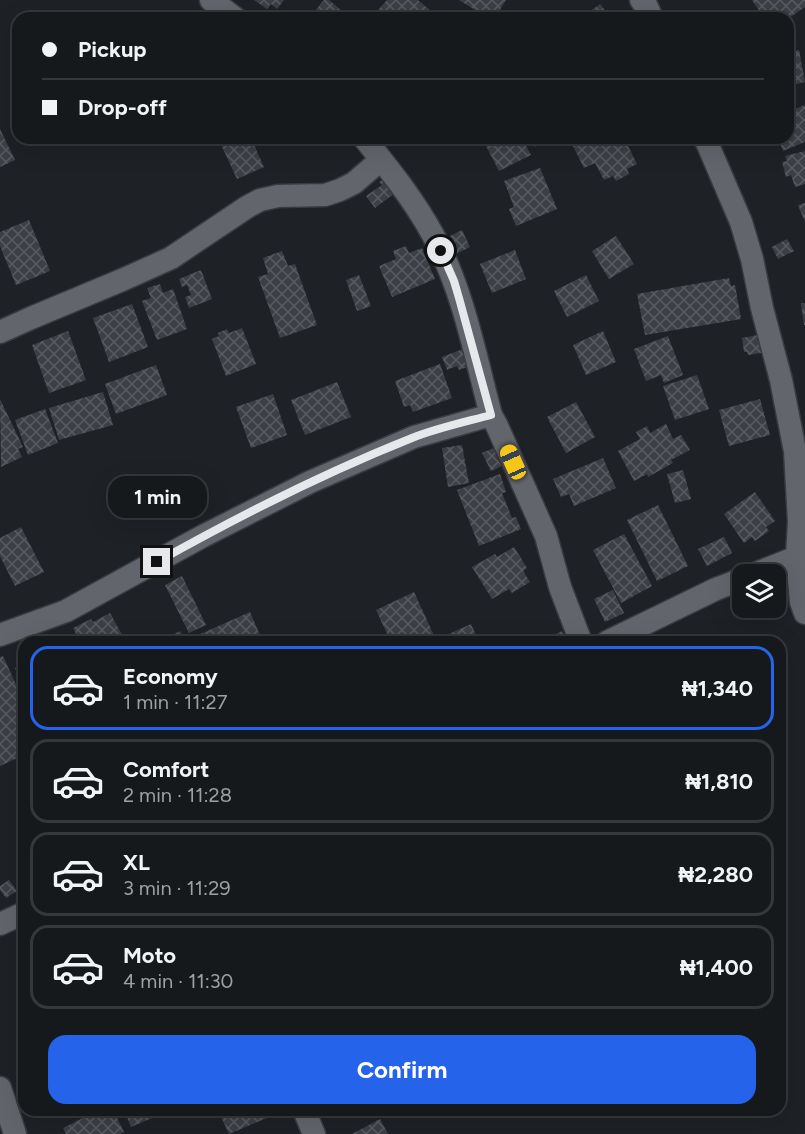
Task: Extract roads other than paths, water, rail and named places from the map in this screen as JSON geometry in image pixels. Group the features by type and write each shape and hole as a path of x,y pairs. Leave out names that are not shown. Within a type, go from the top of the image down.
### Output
{"street":[{"path":"211,0 227,12"},
{"path":"369,144 410,198 434,237 454,281 491,415 498,426 546,536 560,587 579,636"},
{"path":"708,144 741,222 781,380 795,451 799,522 797,557 801,602 805,613"},
{"path":"0,332 171,258 260,200 278,196 325,195 340,190 354,183 376,164 378,156"},
{"path":"0,635 66,611 203,536 310,482 414,437 491,415"},
{"path":"779,564 797,557"},
{"path":"619,636 732,583"},
{"path":"0,924 18,916"},
{"path":"0,1088 15,1134"},
{"path":"306,1116 314,1134"}]}
